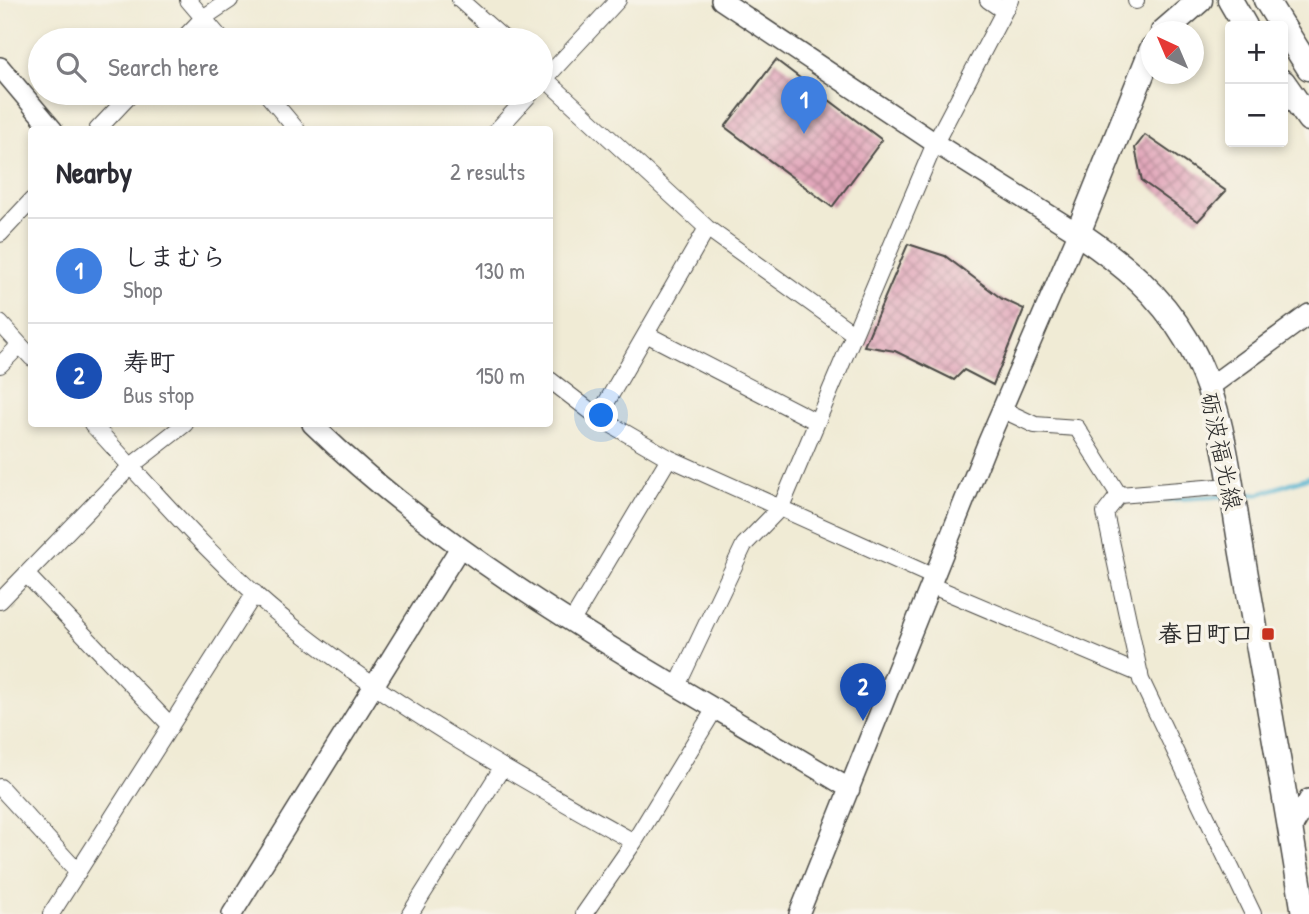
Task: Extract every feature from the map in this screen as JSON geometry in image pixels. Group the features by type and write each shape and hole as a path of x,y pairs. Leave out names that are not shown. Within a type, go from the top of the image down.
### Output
{"main road":[{"path":"1176,21 1200,0"},
{"path":"1230,0 1242,21"},
{"path":"1266,0 1280,21"},
{"path":"1288,34 1309,68"},
{"path":"1078,233 1141,76"},
{"path":"1284,84 1309,119"},
{"name":"砺波福光線","path":"1078,233 1120,262 1157,297 1187,341 1208,388 1230,486 1304,914"}],"street":[{"path":"188,0 212,28"},
{"path":"193,28 203,18 230,0"},
{"path":"460,0 492,28"},
{"path":"553,68 618,0"},
{"path":"721,0 935,143 1078,233 1001,409 799,914"},
{"path":"677,684 744,545 781,507 935,143 1007,5 988,0"},
{"path":"0,67 28,100"},
{"path":"553,89 707,228 854,334"},
{"path":"33,105 51,126"},
{"path":"101,126 121,105"},
{"path":"276,105 294,126"},
{"path":"501,126 520,105"},
{"path":"0,234 28,204"},
{"path":"598,417 707,228"},
{"path":"1208,388 1309,314"},
{"path":"0,323 26,351 0,365"},
{"path":"646,334 817,422"},
{"path":"553,382 598,417 669,458 781,507 932,581 1140,674"},
{"path":"1001,409 1035,425 1077,428 1119,495"},
{"path":"95,427 256,593 372,686 502,768 634,842"},
{"path":"0,601 131,466 181,427"},
{"path":"315,427 404,508 459,549 572,621 850,789"},
{"path":"572,621 669,458"},
{"path":"1230,486 1119,495 1105,513 1140,674 1253,914"},
{"path":"232,914 459,549"},
{"path":"26,574 171,726"},
{"path":"51,914 256,593"},
{"path":"584,914 634,842 716,707"},
{"path":"410,914 502,768"},
{"path":"0,787 78,872"},
{"path":"1291,830 1309,799"}],"building":[{"path":"776,60 882,140 832,207 725,127"},
{"path":"1145,135 1226,191 1198,221 1142,181 1135,148"},
{"path":"908,244 945,256 1002,299 1024,309 993,385 964,370 954,380 895,351 864,346"}],"waterway":[{"path":"1238,495 1259,494 1309,477"},
{"path":"1154,500 1225,496"}],"place":[{"name":"しまむら","path":"804,134"},
{"name":"春日町口","path":"1268,634"},
{"name":"寿町","path":"863,721"}]}
